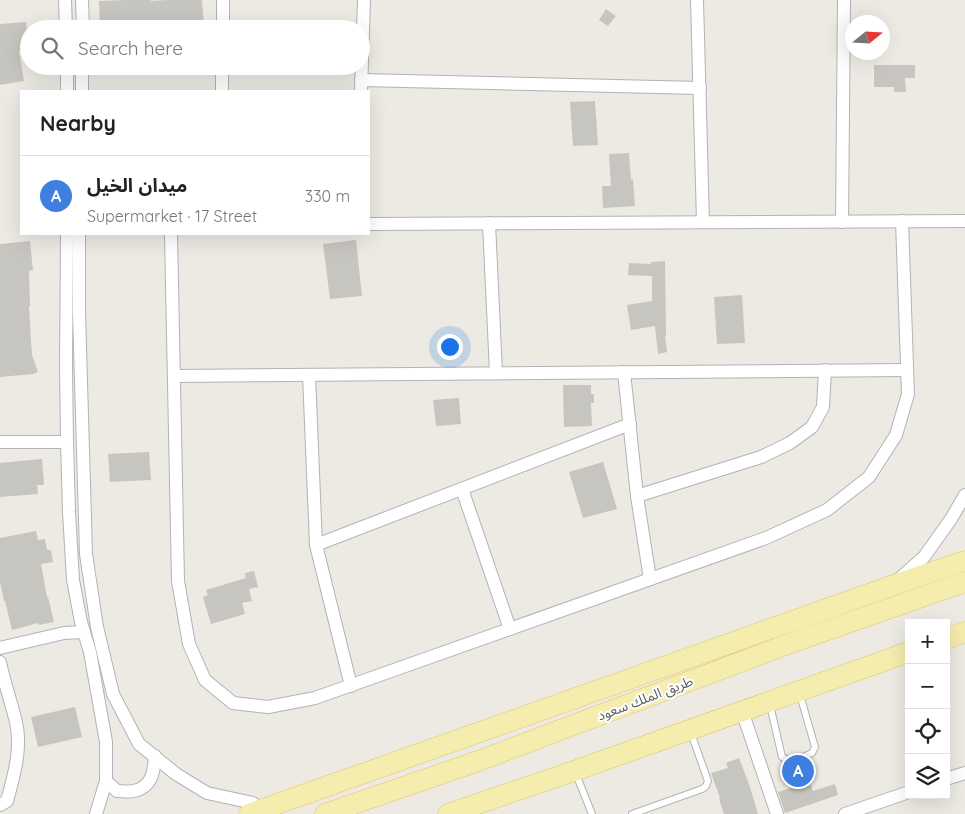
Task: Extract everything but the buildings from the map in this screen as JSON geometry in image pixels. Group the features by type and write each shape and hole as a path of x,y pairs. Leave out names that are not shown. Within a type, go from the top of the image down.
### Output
{"main road":[{"path":"251,809 965,561"},
{"name":"طريق الملك سعود","path":"324,814 481,760 796,641 965,582"},
{"path":"950,638 965,632"},
{"path":"448,814 905,653"}],"street":[{"path":"65,0 66,20"},
{"path":"82,0 83,20"},
{"path":"223,0 223,20"},
{"path":"363,20 364,0"},
{"path":"697,0 703,222"},
{"path":"842,222 844,0"},
{"path":"67,75 67,90"},
{"path":"82,75 82,90"},
{"path":"222,75 222,90"},
{"path":"361,86 700,88"},
{"path":"171,235 178,582 189,644 205,680 233,703 268,707 315,698 351,686 766,538 827,510 869,477 896,435 908,394 902,221"},
{"path":"370,224 965,221"},
{"path":"489,224 496,373"},
{"path":"67,235 68,512 73,580 92,660 106,742 106,781 96,814"},
{"path":"79,235 79,312 86,554 97,627 113,694 140,744 176,774 207,793 251,809"},
{"path":"637,496 761,457 790,444 812,427 823,406 825,370"},
{"path":"174,376 907,370"},
{"path":"624,372 637,496 650,579"},
{"path":"309,374 316,545 351,686"},
{"path":"316,545 630,424"},
{"path":"0,442 67,442"},
{"path":"462,489 510,629"},
{"path":"891,586 924,557 951,519 965,495"},
{"path":"0,648 64,633 84,632"},
{"path":"0,662 16,723 18,747 15,773 7,801 0,805"},
{"path":"742,711 777,814"},
{"path":"106,781 117,791 134,790 146,785 152,777 155,756"},
{"path":"950,778 965,773"},
{"path":"845,814 905,793"}],"lane":[{"path":"769,702 782,757 791,761 805,756 812,753 815,747 799,691"},
{"path":"632,814 706,786 708,781 689,729"},
{"path":"574,771 592,814"}],"place":[{"name":"ميدان الخيل","path":"798,771"}]}
